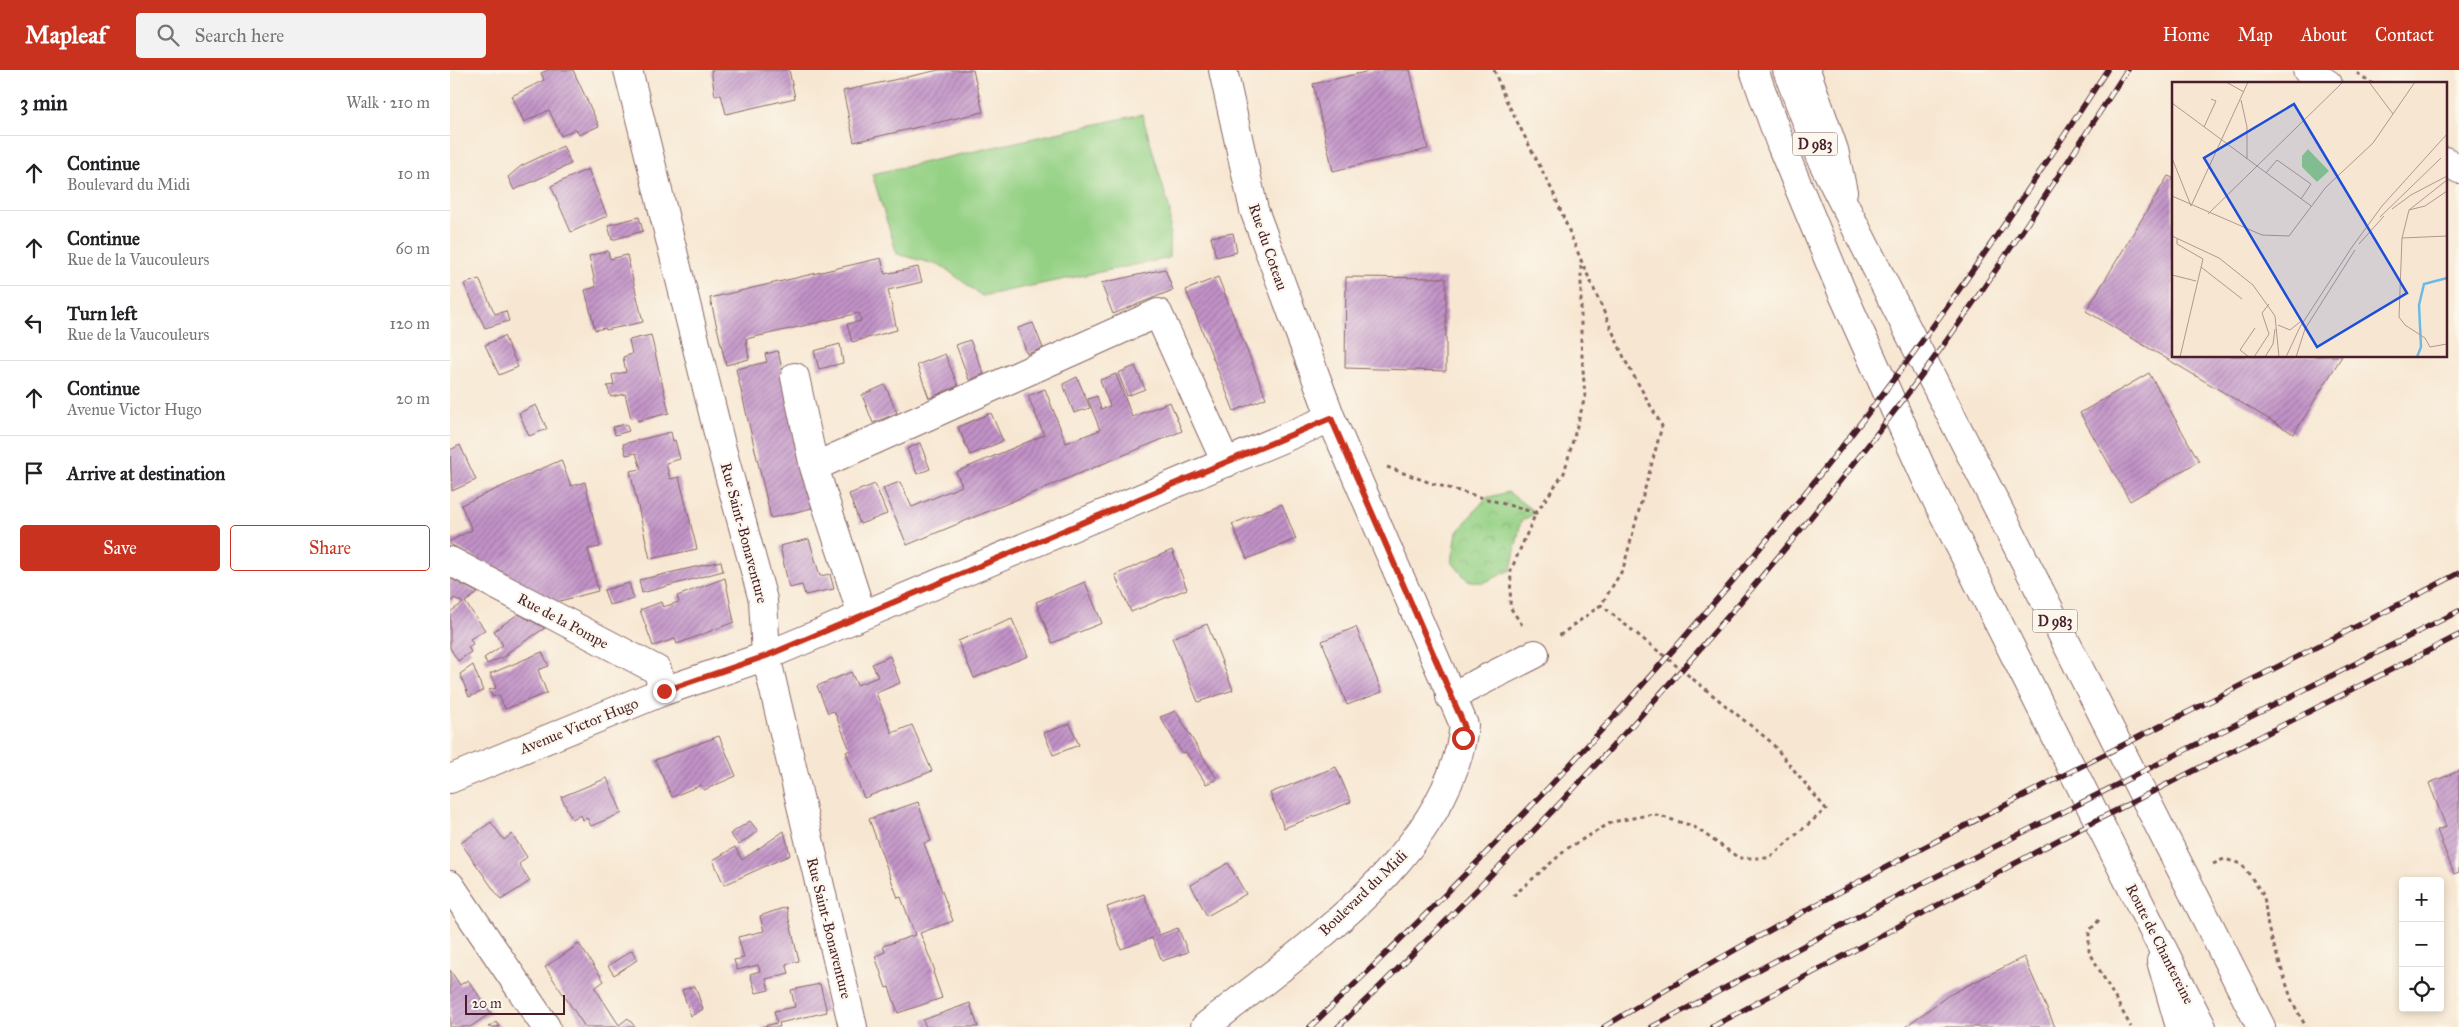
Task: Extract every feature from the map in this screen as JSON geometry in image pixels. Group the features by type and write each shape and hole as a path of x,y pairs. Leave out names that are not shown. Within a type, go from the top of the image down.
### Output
{"street":[{"name":"Rue Saint-Bonaventure","path":"628,70 723,453 763,600 766,656 853,1027"},
{"name":"Rue du Coteau","path":"1223,70 1254,210 1331,418 1350,463"},
{"name":"Route de Chantereine","path":"1754,70 1781,145 1842,292 1928,483 2202,1027"},
{"name":"D 983","path":"1787,70 1820,157 2261,1027"},
{"path":"1806,70 1834,150 1849,215"},
{"path":"2307,70 2325,82"},
{"path":"2446,162 2459,169"},
{"path":"814,467 1158,314 1226,463"},
{"path":"795,377 814,467 862,615"},
{"name":"Avenue Victor Hugo","path":"450,779 664,691 766,656 1331,418"},
{"name":"Boulevard du Midi","path":"1205,1027 1328,930 1373,888 1406,852 1438,804 1463,738 1464,725 1450,697 1350,463"},
{"name":"Rue de la Pompe","path":"450,560 657,670 664,691"},
{"path":"1450,697 1535,654"},
{"path":"450,885 546,1027"},
{"path":"2154,933 2180,1027"}],"path":[{"path":"1494,70 1504,96 1553,192 1626,362 1662,426 1623,569 1601,605 1535,654 1523,626 1510,608 1511,570 1536,513 1564,473 1585,397 1581,342 1581,260"},
{"path":"2352,70 2370,82"},
{"path":"1350,463 1367,460 1431,483 1536,513"},
{"path":"1513,896 1568,848 1612,822 1654,814 1693,826 1739,858 1769,858 1826,809 1771,742 1601,605"},
{"path":"2205,867 2224,859 2242,864 2264,896 2268,928 2292,1001 2306,1027"},
{"path":"2099,920 2089,931 2089,951 2131,1027"}],"green space":[{"path":"1142,114 1170,211 1169,258 982,296 942,266 897,254 872,174"},
{"path":"1508,492 1536,513 1521,521 1511,570 1483,583 1467,580 1452,562 1457,532 1486,498"}],"building":[{"path":"548,70 573,70 599,126 579,135 576,129 561,136 549,110 524,122 512,96 544,80 541,73"},
{"path":"711,70 789,70 795,98 726,114 721,95 715,96"},
{"path":"939,70 973,70 983,112 854,142 843,91"},
{"path":"1374,70 1410,70 1428,149 1333,171 1313,84"},
{"path":"563,146 571,164 514,190 508,177 521,166"},
{"path":"588,169 607,216 571,232 551,186"},
{"path":"2168,176 2172,178 2172,358 2341,358 2294,434 2086,311"},
{"path":"639,217 643,231 612,240 608,225"},
{"path":"1233,233 1237,252 1216,257 1211,237"},
{"path":"608,251 610,259 627,255 643,322 606,330 605,328 595,330 585,290 596,287 589,256"},
{"path":"881,258 885,274 918,267 922,282 888,290 897,330 852,342 847,324 861,321 859,313 746,339 749,359 726,365 710,298"},
{"path":"1165,269 1173,290 1113,314 1101,283"},
{"path":"1218,277 1266,398 1234,411 1186,290"},
{"path":"1346,277 1446,278 1446,371 1345,368"},
{"path":"479,279 495,314 506,311 509,321 485,328 464,284"},
{"path":"1033,323 1043,348 1027,354 1018,328"},
{"path":"651,335 669,413 638,421 637,417 631,418 625,394 611,397 607,386 614,385 612,375 626,372 623,357 632,354 629,340"},
{"path":"504,336 518,367 499,375 485,345"},
{"path":"970,340 984,374 969,380 956,345"},
{"path":"840,344 843,363 819,369 814,351"},
{"path":"778,351 812,508 771,518 736,369 767,362 765,354"},
{"path":"945,354 958,386 929,398 917,365"},
{"path":"1135,366 1145,389 1127,396 1118,373"},
{"path":"2149,373 2199,461 2130,501 2080,413"},
{"path":"1116,374 1132,417 1170,402 1182,431 907,545 883,488 900,482 912,507 962,486 956,472 1044,435 1028,396 1045,389 1066,443 1100,430 1088,399 1097,396 1101,409 1110,406 1100,380"},
{"path":"1077,377 1090,408 1074,413 1063,384"},
{"path":"885,385 897,413 873,423 862,395"},
{"path":"536,405 547,429 529,436 519,413"},
{"path":"991,413 1003,441 970,455 958,427"},
{"path":"626,424 629,431 615,435 613,427"},
{"path":"671,432 680,459 666,463 670,479 679,477 697,549 650,559 630,471 641,469 636,453 626,455 623,444"},
{"path":"920,443 930,469 917,474 907,449"},
{"path":"460,445 476,480 452,491 450,450"},
{"path":"561,460 571,486 585,482 600,547 588,549 598,591 556,602 450,544 450,541 472,530 461,505"},
{"path":"875,484 887,514 860,524 849,494"},
{"path":"1282,504 1296,539 1247,559 1232,524"},
{"path":"809,539 820,576 830,574 834,589 805,595 802,585 789,588 780,546"},
{"path":"1172,550 1187,589 1131,612 1115,575"},
{"path":"721,561 723,571 642,593 639,580"},
{"path":"450,578 478,593 465,602 485,630 470,639 473,644 468,647 471,652 458,661 450,648 450,612 463,603 454,598 450,604"},
{"path":"725,578 734,622 677,644 675,639 653,646 640,610 661,602 663,607 679,602 677,596"},
{"path":"1085,582 1102,623 1052,643 1036,602"},
{"path":"629,583 634,599 609,605 604,590"},
{"path":"518,614 545,628 507,653 508,655 487,664 484,658 503,645 494,631"},
{"path":"1012,619 1028,656 974,678 958,641"},
{"path":"1207,624 1233,690 1198,702 1172,638"},
{"path":"1356,627 1382,692 1347,705 1322,641"},
{"path":"542,652 549,666 538,670 547,693 505,709 499,695 493,697 489,690 496,688 490,674"},
{"path":"890,656 900,683 876,693 892,733 912,725 932,771 864,798 846,752 850,750 834,711 828,713 817,686 851,672 857,685 878,677 872,664"},
{"path":"473,665 483,691 469,697 460,674"},
{"path":"1176,711 1217,779 1206,784 1186,752 1182,753 1160,717"},
{"path":"1070,724 1079,745 1053,755 1044,733"},
{"path":"719,736 736,776 704,790 701,785 672,797 655,760"},
{"path":"1336,767 1351,802 1284,828 1270,793"},
{"path":"2459,771 2459,872 2454,874 2437,830 2446,827 2429,783"},
{"path":"607,778 622,813 591,826 587,818 583,820 581,815 572,819 561,797"},
{"path":"918,802 931,841 924,843 953,921 920,933 935,971 933,972 942,998 898,1013 889,987 886,988 875,956 885,952 883,946 915,935 901,897 898,898 869,819"},
{"path":"750,821 758,831 739,845 730,834"},
{"path":"491,822 504,840 512,834 527,857 519,864 530,881 501,900 461,843"},
{"path":"784,831 790,855 724,885 713,860 735,847 742,860"},
{"path":"1228,863 1246,894 1207,916 1191,885"},
{"path":"1144,894 1159,935 1178,928 1188,952 1162,961 1152,938 1121,949 1107,907"},
{"path":"786,907 799,961 786,964 789,973 766,979 769,990 756,993 750,974 760,971 758,965 737,970 734,960 744,958 738,937 764,931 760,916"},
{"path":"579,944 604,981 595,988 619,1025 628,1018 635,1027 585,1027 545,967"},
{"path":"632,950 637,960 614,975 608,966"},
{"path":"2024,957 2055,1027 1905,1027 1949,995"},
{"path":"450,970 460,985 468,980 491,1013 470,1027 450,1027"},
{"path":"820,984 827,1012 779,1023 780,1027 760,1027 777,1023 774,1011 795,1007 791,990"},
{"path":"695,986 703,1009 691,1016 682,990"},
{"path":"970,1003 978,1027 926,1027 923,1020"},
{"path":"496,1022 500,1027 488,1027"}],"railway":[{"path":"1310,1027 1381,959 1520,818 1654,672 1719,597 1844,444 1947,307 2044,166 2107,70"},
{"path":"1338,1027 1489,878 1562,801 1705,643 1774,562 1906,396 1964,316 2020,235 2127,70"},
{"path":"1604,1027 1708,965 1921,849 2459,573"},
{"path":"1652,1027 1874,908 2459,611"},
{"path":"1712,1027 2062,838 2459,635"}],"route":[{"path":"664,691 766,656 1331,418 1450,697 1464,725 1463,738"}]}
